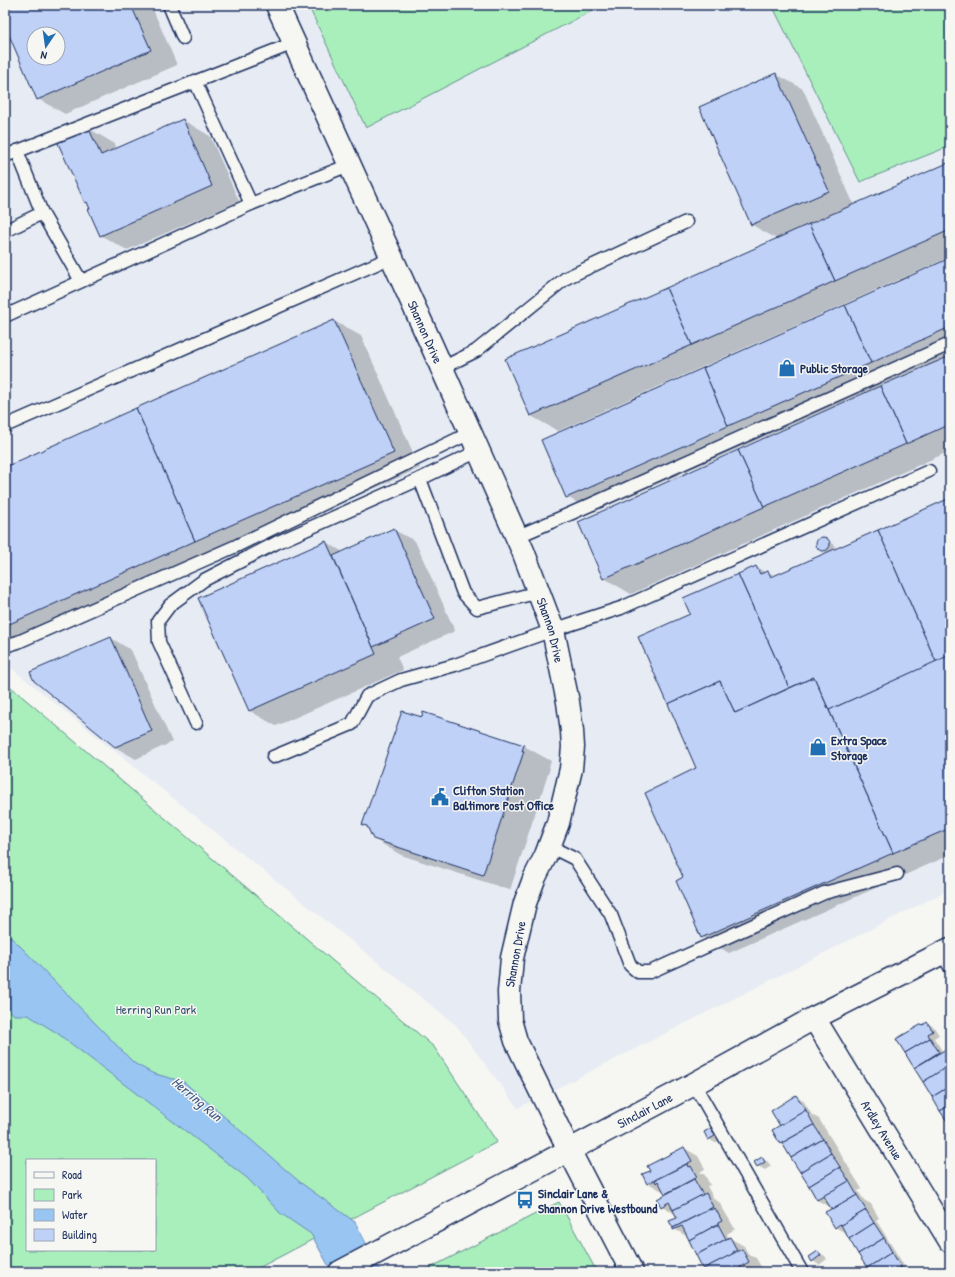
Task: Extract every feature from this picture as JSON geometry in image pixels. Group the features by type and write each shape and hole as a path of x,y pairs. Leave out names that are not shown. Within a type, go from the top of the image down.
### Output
{"street":[{"name":"Shannon Drive","path":"276,5 442,368 516,537 553,630 568,702 572,730 573,747 571,769 558,823 525,902 512,958 509,992 510,1020 516,1041 569,1150 632,1272"},
{"name":"Sinclair Lane","path":"340,1272 694,1084 814,1018 947,957"},
{"name":"Ardley Avenue","path":"814,1018 950,1241"}],"lane":[{"path":"169,5 183,38"},
{"path":"5,156 294,43"},
{"path":"195,81 251,204"},
{"path":"17,151 42,213 81,281"},
{"path":"5,316 251,204 349,165"},
{"path":"5,231 42,213"},
{"path":"442,368 476,351 566,278 686,222"},
{"path":"5,426 392,257"},
{"path":"516,537 572,514 950,344"},
{"path":"196,723 158,642 158,621 170,605 204,580 269,546 420,479 474,442"},
{"path":"5,646 18,642 474,442"},
{"path":"273,757 352,724 367,696 401,680 455,665 553,630 621,608 929,471"},
{"path":"420,479 463,593 477,608 539,592"},
{"path":"549,846 575,859 611,915 630,965 638,972 650,972 824,893 897,874"},
{"path":"694,1084 802,1272"}],"shaded area":[{"path":"5,5 308,5 366,128 603,5 772,5 860,182 950,146 950,889 518,1108 456,1025 5,663"}],"green space":[{"path":"308,5 603,5 366,128"},
{"path":"772,5 950,5 950,146 860,182"},
{"name":"Herring Run Park","path":"5,682 434,1047 497,1142 251,1272 5,1272"},
{"path":"559,1202 597,1272 422,1272"}],"water":[{"name":"Herring Run","path":"5,932 134,1063 152,1073 184,1082 301,1183 355,1222 381,1272 332,1272 311,1234 280,1213 247,1178 57,1033 28,1015 14,1015 5,1005"}],"building":[{"path":"5,5 131,5 151,50 37,100 5,26"},
{"path":"776,73 829,191 751,225 699,107"},
{"path":"183,119 212,186 100,236 88,209 90,209 87,202 85,203 57,141 88,127 101,155"},
{"path":"950,162 950,230 835,281 809,224"},
{"path":"809,224 835,281 692,345 666,288"},
{"path":"950,258 950,327 871,363 845,305"},
{"path":"666,288 692,345 530,416 505,359"},
{"path":"845,305 871,363 728,426 703,368"},
{"path":"334,320 394,453 195,541 136,408"},
{"path":"950,356 950,424 906,444 880,386"},
{"path":"703,368 728,426 566,498 541,440"},
{"path":"880,386 906,444 764,507 738,450"},
{"path":"136,408 195,541 5,626 5,467"},
{"path":"738,450 764,507 603,579 578,522"},
{"path":"950,498 950,655 936,662 878,530"},
{"path":"394,528 435,619 373,647 333,556"},
{"path":"878,530 936,662 829,710 814,677 789,688 738,574 756,566 760,574 768,571 771,577"},
{"path":"823,537 828,539 830,544 828,549 823,551 818,549 816,544 818,539"},
{"path":"326,541 376,654 249,711 198,598"},
{"path":"738,574 789,688 735,713 720,681 668,704 638,637 690,614 683,598"},
{"path":"111,637 152,731 115,747 34,681 30,672"},
{"path":"950,655 950,828 893,853 829,710"},
{"path":"814,677 893,853 701,938 676,881 683,877 645,793 696,768 668,704 720,681 735,713"},
{"name":"Clifton Station Baltimore Post Office","path":"402,711 422,717 423,712 524,745 522,751 524,751 483,875 373,839 367,826 362,825"},
{"path":"927,1022 933,1031 928,1034 930,1038 905,1053 896,1039"},
{"path":"930,1038 939,1052 914,1068 905,1053"},
{"path":"948,1048 950,1052 950,1065 923,1082 914,1068"},
{"path":"948,1066 948,1068 950,1067 950,1086 932,1097 923,1082"},
{"path":"950,1086 950,1105 940,1111 932,1097"},
{"path":"796,1095 806,1110 780,1126 771,1111"},
{"path":"950,1105 950,1123 949,1124 940,1111"},
{"path":"806,1110 814,1125 780,1144 772,1130"},
{"path":"814,1125 823,1139 791,1158 782,1143"},
{"path":"711,1128 715,1136 708,1140 704,1132"},
{"path":"823,1139 831,1153 800,1172 791,1158"},
{"path":"684,1147 692,1161 647,1184 642,1174 650,1171 647,1166"},
{"path":"831,1153 840,1167 809,1186 800,1172"},
{"path":"762,1157 765,1162 757,1167 754,1162"},
{"path":"687,1164 688,1167 691,1166 697,1177 665,1194 658,1181 656,1183 655,1180"},
{"path":"840,1167 849,1181 817,1200 809,1186"},
{"path":"694,1179 703,1195 673,1210 669,1202 661,1207 657,1199"},
{"path":"849,1181 857,1195 832,1210 823,1196"},
{"path":"706,1193 713,1207 673,1228 669,1221 677,1218 673,1210"},
{"path":"857,1195 866,1210 835,1228 825,1212 831,1209 832,1210"},
{"path":"715,1208 722,1221 689,1240 682,1226 673,1230 673,1228 710,1209"},
{"path":"866,1210 874,1223 849,1239 841,1225"},
{"path":"874,1223 884,1238 858,1254 849,1239"},
{"path":"718,1224 726,1239 696,1255 689,1240"},
{"path":"730,1237 737,1250 733,1252 733,1254 703,1269 696,1255"},
{"path":"884,1238 892,1252 867,1268 858,1254"},
{"path":"742,1249 749,1262 740,1267 741,1268 733,1272 705,1272 703,1269"},
{"path":"818,1251 821,1255 812,1262 809,1257"},
{"path":"892,1252 901,1267 892,1272 869,1272 867,1268"},
{"path":"901,1267 904,1272 892,1272"}],"place":[{"name":"Public Storage","path":"787,368"},
{"name":"Extra Space Storage","path":"818,747"},
{"name":"Clifton Station Baltimore Post Office","path":"440,797"},
{"name":"Sinclair Lane & Shannon Drive Westbound","path":"525,1200"}]}
